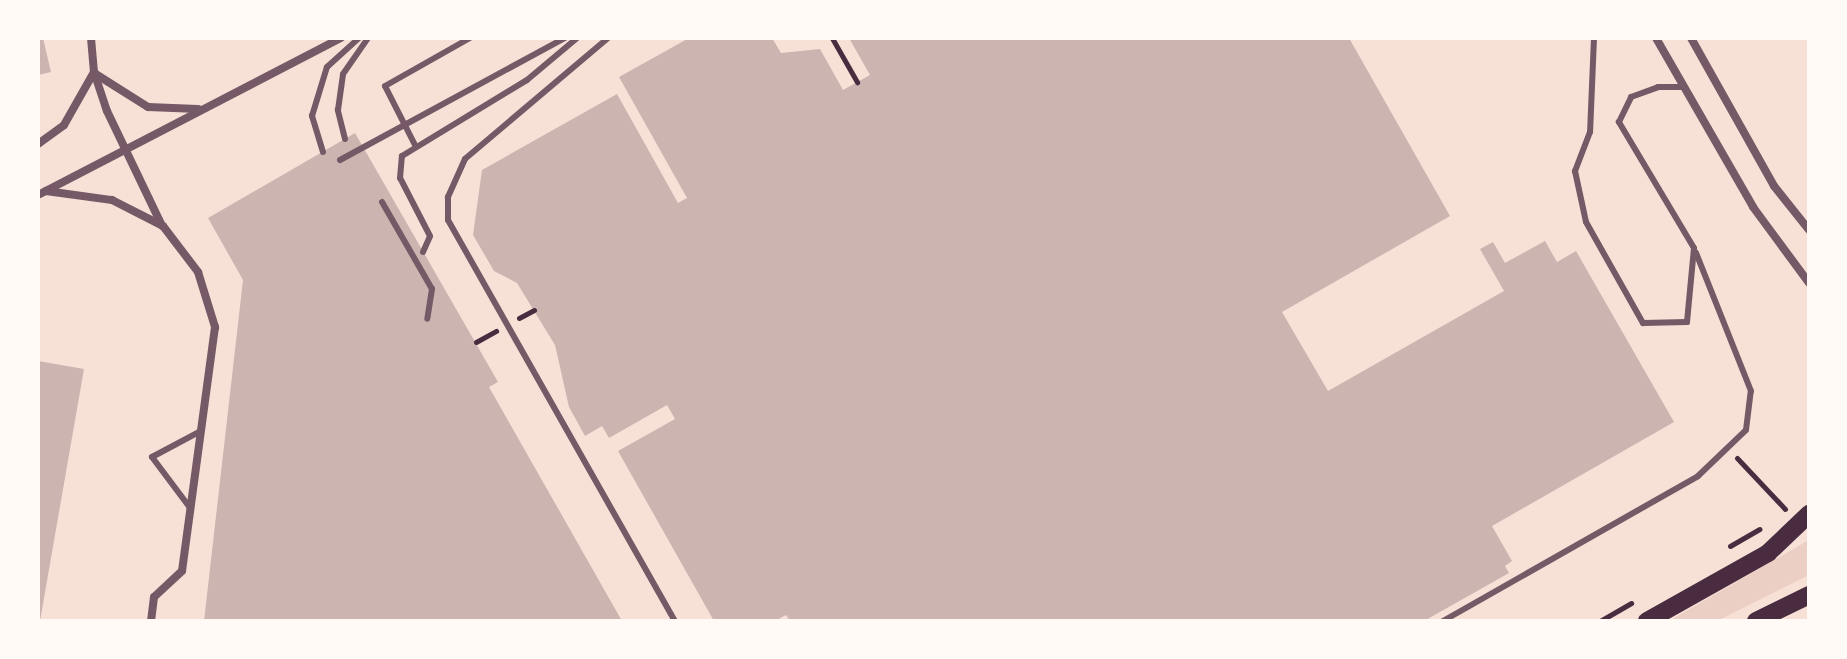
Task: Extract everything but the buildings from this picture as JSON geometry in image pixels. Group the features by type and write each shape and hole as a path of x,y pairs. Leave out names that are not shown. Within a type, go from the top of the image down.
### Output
{"main road":[{"path":"1647,621 1768,553 1809,514"},
{"path":"1756,621 1809,595"}],"street":[{"path":"91,38 94,72 127,149 163,226 198,272 215,327 193,512 182,571 154,597 151,621"},
{"path":"42,193 341,38"},
{"path":"1656,38 1753,207 1809,283"},
{"path":"1691,38 1774,186 1809,230"},
{"path":"94,72 148,107 203,109"},
{"path":"38,144 64,125 94,72"},
{"path":"42,193 112,200 163,226"}],"lane":[{"path":"323,152 312,116 327,67 359,38"},
{"path":"345,139 338,110 343,74 368,38"},
{"path":"415,145 385,86 470,38"},
{"path":"340,160 501,69 565,38"},
{"path":"423,252 430,236 400,178 402,156 415,145 527,80 577,38"},
{"path":"608,38 465,159 448,197 456,240 675,621"},
{"path":"1594,38 1590,132 1575,171 1586,222 1643,323 1687,322 1694,248"},
{"path":"1443,621 1698,476 1734,446 1751,415 1751,391 1694,248 1619,122 1631,97 1658,87 1684,87"},
{"path":"382,202 432,289 427,319"},
{"path":"193,512 152,457 204,430"}],"path":[{"path":"832,38 857,82"},
{"path":"1734,446 1737,460 1788,512"}],"shaded area":[{"path":"1809,540 1809,575 1717,621 1669,621"}]}
